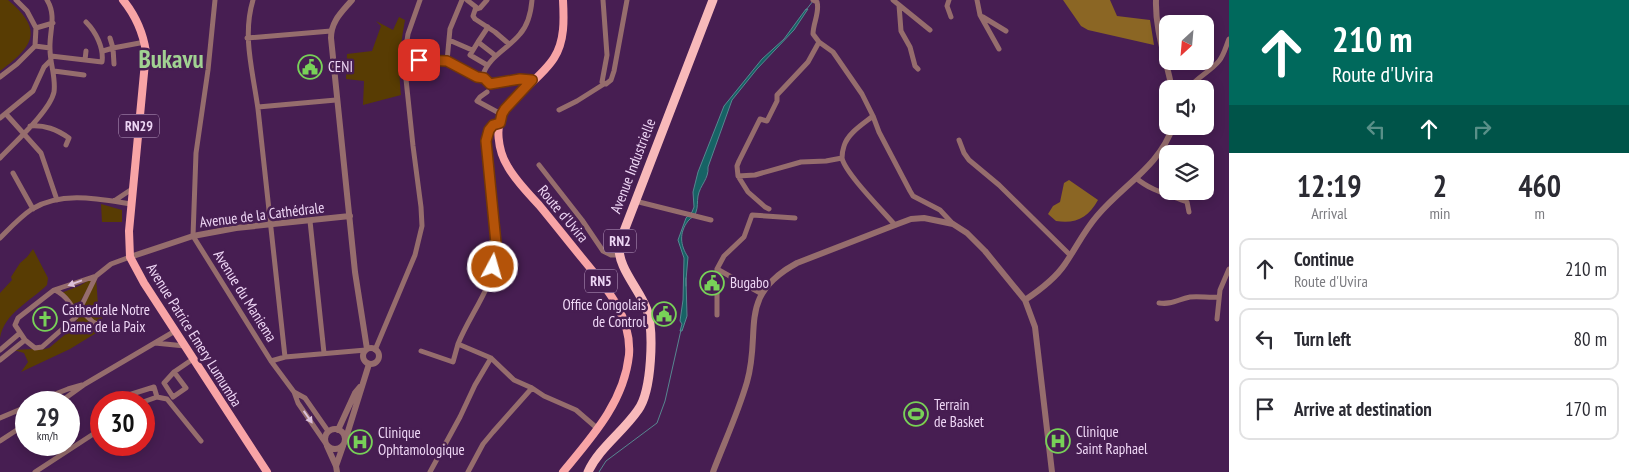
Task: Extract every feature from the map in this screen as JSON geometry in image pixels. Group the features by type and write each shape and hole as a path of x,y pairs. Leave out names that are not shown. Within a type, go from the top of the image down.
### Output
{"highway":[{"name":"Avenue Industrielle","path":"618,256 619,244 634,201 713,0"},
{"name":"RN2","path":"588,472 600,454 639,410 648,385 650,344 648,312 644,301 618,256"}],"main road":[{"name":"Avenue Patrice Emery Lumumba","path":"123,0 137,20 145,42 146,62 132,190 129,231 130,257 144,284 266,472"},
{"name":"Route d'Uvira","path":"563,0 563,33 557,52 548,65 510,102 502,114 498,139 507,166 600,279 616,303 624,320 629,354 624,380 612,406 598,429 563,472"}],"street":[{"path":"0,77 17,64 35,46 36,28 27,11 16,0"},
{"path":"0,158 52,99 54,71 50,58 50,48 53,23 50,5 47,0"},
{"path":"194,236 196,153 208,70 215,0"},
{"path":"253,0 248,21 247,38 258,107 285,358"},
{"path":"352,0 337,16 331,31 336,100 366,349 362,357 364,362 374,364 378,359 378,353 375,350"},
{"path":"375,350 415,255 421,228 421,207 412,146 404,60 408,34 420,0"},
{"path":"447,61 451,25 462,0"},
{"path":"467,0 476,5 477,9"},
{"path":"487,0 477,9 474,18 509,44"},
{"path":"532,0 525,26 521,33 487,65 482,75 490,84 520,79 532,80"},
{"path":"603,0 607,55 602,78 604,84"},
{"path":"559,110 611,80 627,0"},
{"path":"893,0 930,30"},
{"path":"949,0 947,6 952,17"},
{"path":"977,0 980,15 999,49"},
{"path":"1156,0 1155,17 1157,30 1170,80"},
{"path":"815,1 819,8 815,17 813,34 819,42 833,52 851,76 913,196 940,210 953,224 967,233 985,251 1025,300 1035,327 1052,472"},
{"path":"899,5 901,31 910,47 915,66 918,69"},
{"path":"980,15 1006,31"},
{"path":"50,58 102,62 103,51 92,28 86,22"},
{"path":"36,28 53,23"},
{"path":"487,65 470,55 488,27"},
{"path":"247,38 331,31"},
{"path":"110,38 114,64"},
{"path":"1194,80 1220,60 1229,39"},
{"path":"449,40 472,50"},
{"path":"103,51 145,42"},
{"path":"478,42 496,56"},
{"path":"769,209 764,207 748,192 738,176 737,166 760,119 767,121 777,101 777,95 808,62 819,42"},
{"path":"35,46 50,48"},
{"path":"85,60 86,51"},
{"path":"50,58 32,90 3,116 41,153 57,200"},
{"path":"404,60 447,61 477,77 484,78"},
{"path":"54,71 84,74"},
{"path":"487,92 480,96 477,102 502,114"},
{"path":"258,107 336,100"},
{"path":"873,116 848,138 844,145 842,158 856,179 894,225"},
{"path":"421,351 453,362 458,344 477,308 496,257 495,223 486,141 489,130 493,125 500,123"},
{"path":"30,126 42,125 50,127 69,138 66,145"},
{"path":"1025,300 1055,276 1092,221 1162,151 1170,135"},
{"path":"959,140 964,153 970,160 999,184 1070,256"},
{"path":"738,176 755,174 801,162 842,158"},
{"path":"539,165 582,220 603,251 611,256 618,256"},
{"path":"13,173 33,209"},
{"path":"1136,178 1142,184 1156,191 1187,202 1189,212"},
{"path":"113,201 132,190"},
{"path":"0,238 18,220 33,209 57,200 88,198 131,204"},
{"path":"634,201 710,220"},
{"path":"717,315 717,269 724,256 744,237 752,215 795,218"},
{"name":"Avenue de la Cathédrale","path":"20,333 15,325 18,318 54,290 96,276 111,264 130,257 194,236 236,228 350,216"},
{"path":"713,472 746,385 756,307 762,294 774,278 797,263 911,219 924,218 953,224"},
{"path":"310,221 324,353"},
{"name":"Avenue du Maniema","path":"194,236 271,361 294,392 298,404 326,444"},
{"path":"717,269 762,294"},
{"path":"1217,319 1220,290 1229,269"},
{"path":"0,350 20,333 35,348 42,347 76,317 96,276"},
{"path":"54,290 61,293 75,310 76,317"},
{"path":"1159,303 1168,304 1190,297 1219,297"},
{"path":"80,310 100,326"},
{"path":"75,391 174,331"},
{"path":"0,360 25,340"},
{"path":"155,343 185,346"},
{"path":"458,344 491,358 514,380 576,410 598,429"},
{"path":"271,361 324,353 366,349 375,350"},
{"path":"430,472 491,358"},
{"path":"174,372 186,388 173,397 164,383 174,372 193,359"},
{"path":"338,430 355,393 360,387 369,364"},
{"path":"63,391 85,384"},
{"path":"336,469 360,395 360,387"},
{"path":"144,391 154,388 157,397 167,400 172,404 201,441"},
{"path":"468,472 493,432 532,388"},
{"path":"294,392 305,398 328,431"},
{"path":"0,418 15,412"},
{"path":"336,469 324,436 328,431 338,430 344,435 344,443"},
{"path":"0,441 15,431"},
{"path":"35,472 45,470 90,437"},
{"path":"326,444 334,450 344,443"}],"shaded area":[{"path":"0,0 8,0 27,20 30,37 21,54 0,71"},
{"path":"1063,0 1110,0 1117,16 1150,20 1154,45 1088,30 1081,26"},
{"path":"806,9 808,9 794,30 757,69 732,100 708,167 707,175 699,192 695,214 688,221 682,234 683,248 688,257 686,280 687,316 682,331 680,331 682,324 680,321 683,300 684,258 678,240 686,218 694,207 693,192 698,172 724,106 762,59 784,39"},
{"path":"399,17 405,20 400,58 401,95 363,105 364,81 346,79 347,54 372,51 381,26 376,21 393,30"},
{"path":"1069,180 1098,200 1090,211 1081,218 1070,222 1056,221 1048,214 1053,206 1060,202 1064,183"},
{"path":"101,204 122,210 122,222 102,222"},
{"path":"33,249 48,278 47,285 12,314 0,338 0,293 12,280 11,277 20,263"},
{"path":"96,276 98,306 103,321 101,330 70,349 21,372 28,362 24,353 14,350 49,348 74,327 93,280 75,310 61,293 79,286"},
{"name":"Terrain de Basket","path":"922,403 926,424 911,427 907,405"}],"waterway":[{"path":"806,10 813,1"},
{"path":"686,278 686,286"},
{"path":"599,472 606,461 657,423 665,401 681,330"}],"place":[{"name":"CENI","path":"310,67"},
{"name":"Bugabo","path":"712,283"},
{"name":"Office Congolais de Control","path":"664,314"},
{"name":"Cathedrale Notre Dame de la Paix","path":"45,319"},
{"name":"Terrain de Basket","path":"916,414"},
{"name":"Clinique Saint Raphael","path":"1058,441"},
{"name":"Clinique Ophtamologique","path":"360,442"}],"district":[{"name":"Bukavu","path":"171,59"}],"route":[{"path":"419,60 447,61 477,77 484,78 490,84 520,79 532,80 510,102 502,114 500,123 493,125 489,130 486,141 496,243 496,257 493,267"}]}
